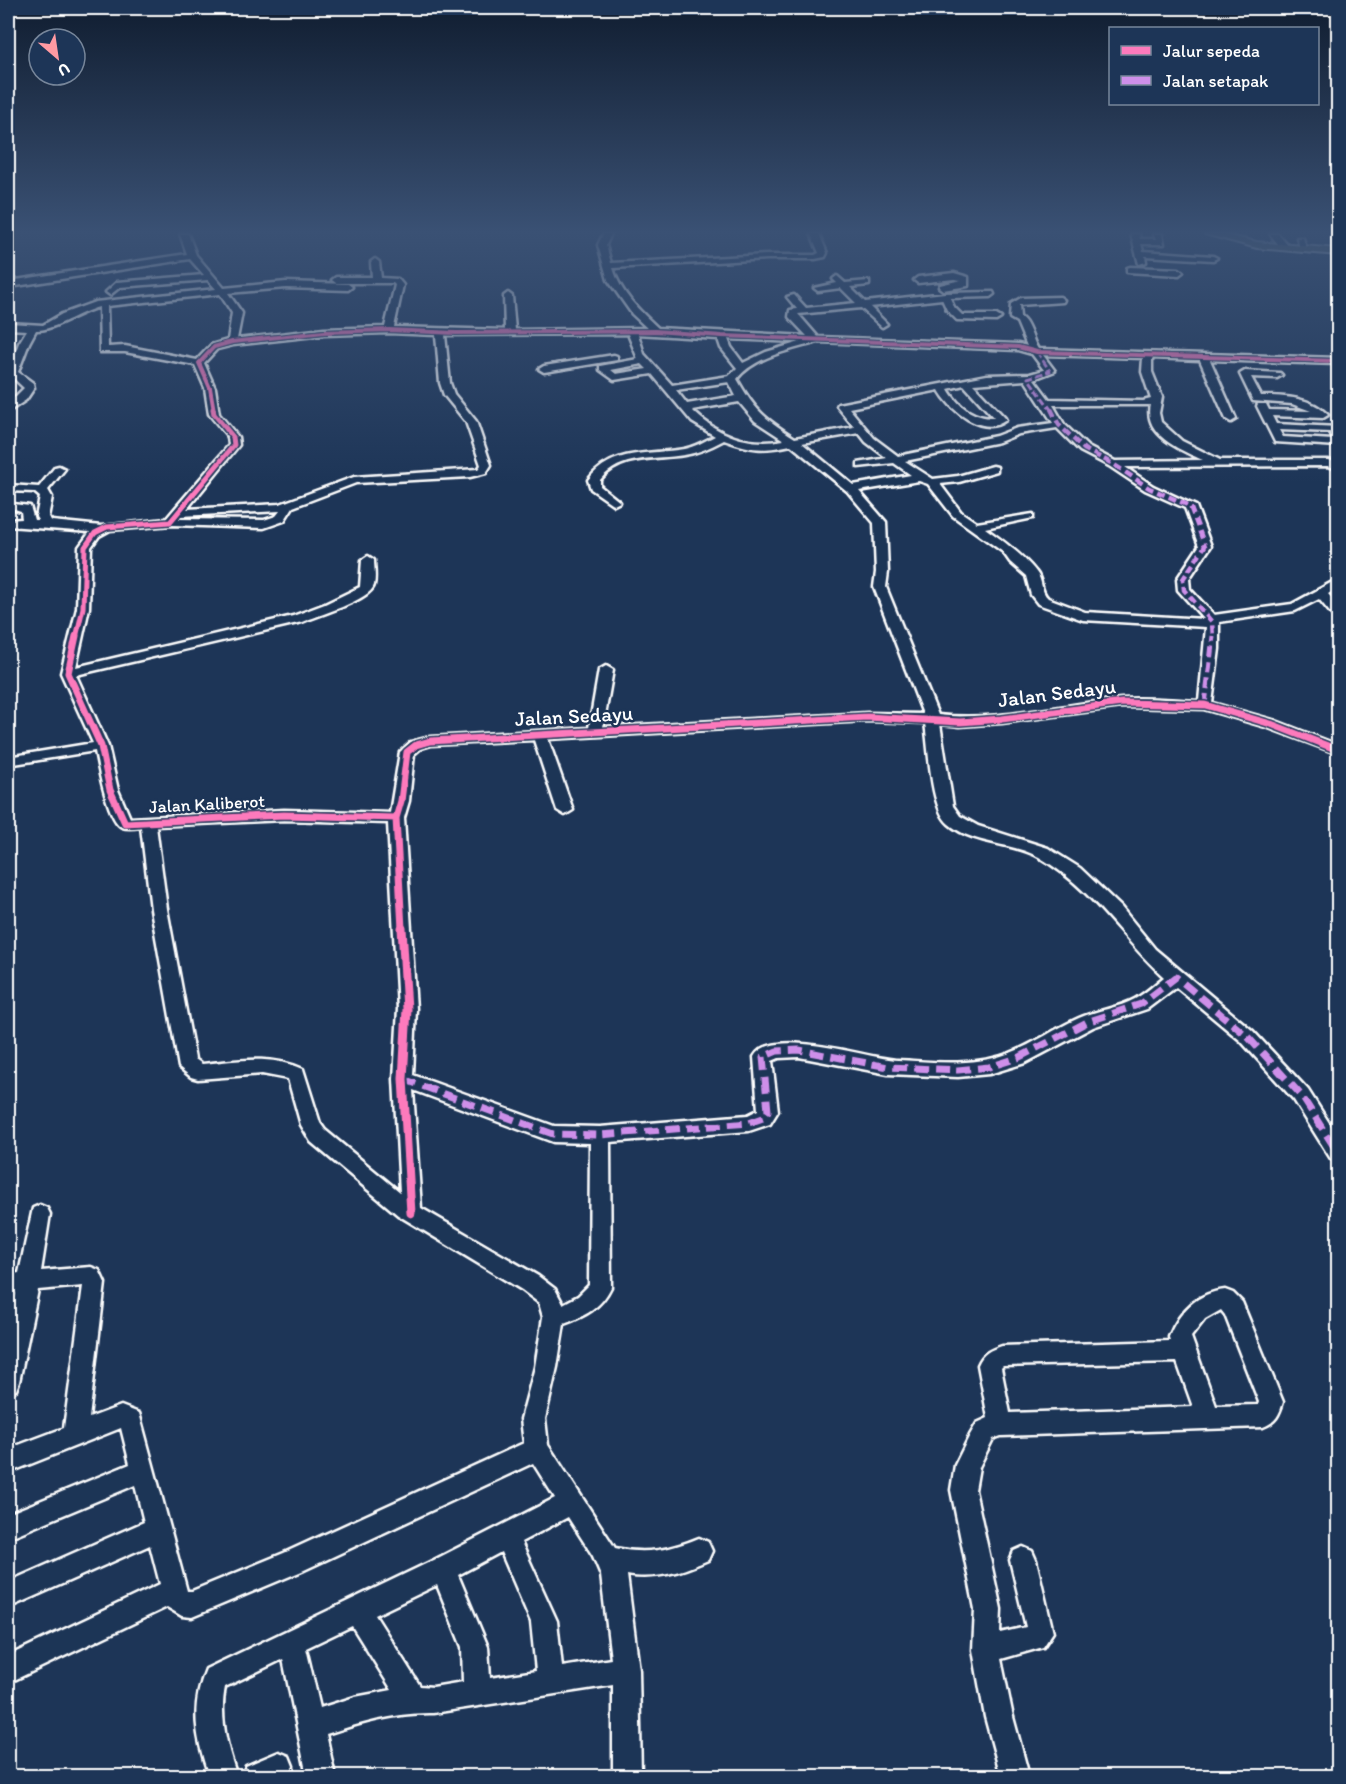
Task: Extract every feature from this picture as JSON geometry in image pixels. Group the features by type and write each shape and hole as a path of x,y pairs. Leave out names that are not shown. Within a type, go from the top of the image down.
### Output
{"street":[{"path":"8,326 45,328 62,317"},
{"path":"103,317 103,350 125,349 199,363"},
{"path":"232,342 236,317"},
{"path":"389,330 392,317"},
{"path":"509,317 510,332"},
{"path":"641,317 655,331"},
{"path":"795,317 816,340"},
{"path":"875,317 882,324"},
{"path":"1016,317 1021,321 1026,340 1050,371 1029,377 995,377 842,406 870,440 926,480 957,514 1008,549 1014,559 1032,575 1039,598 1066,611 1093,617 1212,621 1295,607 1322,594 1338,583"},
{"path":"8,409 22,398 29,388 29,385 13,373 24,343 33,328"},
{"path":"199,363 214,347 232,342 324,332 389,330 655,331 722,336 1018,347 1037,352 1267,358 1289,363 1338,361"},
{"path":"8,523 47,523 61,527 100,529 116,524 174,517 264,524 282,518 288,505 354,480 458,475 482,471 486,465 471,421 449,395 445,384 440,330"},
{"path":"632,331 641,358 670,388 680,404 696,420 723,436 754,447 795,443 863,429"},
{"path":"483,332 493,345"},
{"path":"722,336 726,348 742,368"},
{"path":"737,388 742,368 761,358 816,340"},
{"path":"1148,355 1145,369 1158,398 1154,413 1157,426 1165,434 1196,454 1224,464"},
{"path":"1203,356 1231,420"},
{"path":"544,369 641,358"},
{"path":"641,358 603,368 614,377 653,371"},
{"path":"1267,358 1283,387"},
{"path":"174,517 235,441 213,414 210,388 199,363"},
{"path":"1245,374 1283,387 1311,406 1323,415 1337,437 1272,427 1245,374"},
{"path":"1029,377 1029,381 1046,402 1059,425 1084,449 1113,464 1149,488 1190,506 1205,546 1182,584 1184,590 1212,621 1205,705"},
{"path":"942,387 952,404 961,411 985,423 1000,420 966,382"},
{"path":"1257,399 1283,387"},
{"path":"670,388 737,388"},
{"path":"680,404 737,388"},
{"path":"737,388 759,418 795,443 851,489 880,522 882,572 880,587 891,610 932,719 945,806 954,820 972,830 1042,852 1074,872 1115,911 1149,953 1247,1036 1301,1095 1338,1153"},
{"path":"1046,402 1143,404 1156,401"},
{"path":"1265,413 1323,415"},
{"path":"862,465 999,439 1017,431 1059,425"},
{"path":"614,502 595,487 594,480 598,473 636,456 685,452 723,436"},
{"path":"1113,464 1131,466 1329,463 1338,466"},
{"path":"42,490 59,469"},
{"path":"851,489 926,480 960,480 993,469"},
{"path":"8,488 42,490"},
{"path":"42,490 46,497 42,517 47,523"},
{"path":"13,507 26,508 28,522"},
{"path":"975,527 1029,516"},
{"path":"100,529 85,547 83,608 68,673 297,619 330,607 365,590 368,585 368,560"},
{"path":"1322,594 1338,613"},
{"path":"595,733 606,670"},
{"name":"Jalan Kaliberot","path":"68,673 101,746 110,790 125,823 284,815 396,818"},
{"name":"Jalan Sedayu","path":"411,1213 403,1079 407,1009 396,818 401,801 407,752 416,745 430,741 867,717 960,722 1002,719 1129,702 1205,705 1271,724 1338,750"},
{"path":"540,736 565,810"},
{"path":"8,761 101,746"},
{"path":"148,822 159,909 186,1062 198,1072 273,1066 286,1068 296,1074 313,1131 411,1213 530,1282 547,1296 553,1305 554,1317 546,1367 533,1419 537,1449 608,1558 614,1575 626,1670 627,1776"},
{"path":"403,1079 553,1134 600,1135 750,1123 759,1120 768,1111 763,1057 777,1051 799,1050 888,1066 928,1069 958,1070 1004,1064 1087,1022 1141,1004 1176,977"},
{"path":"554,1317 582,1308 594,1298 600,1287 600,1135"},
{"path":"8,1382 18,1282 40,1214"},
{"path":"18,1282 82,1276 91,1277 94,1283 75,1435"},
{"path":"1015,1776 999,1718 986,1650 988,1610 963,1490 967,1465 978,1443 985,1431 1001,1425 1208,1416 1263,1416 1269,1410 1270,1402 1230,1303 1220,1299 1207,1303 1181,1333 1184,1351 1208,1416"},
{"path":"1001,1425 989,1365 1002,1356 1184,1351"},
{"path":"8,1461 121,1417 131,1421 176,1598 182,1603 192,1604 293,1562 537,1449"},
{"path":"8,1526 143,1470"},
{"path":"223,1776 217,1760 208,1703 212,1682 221,1674 443,1569 572,1502"},
{"path":"8,1595 159,1529"},
{"path":"506,1536 544,1621 550,1682"},
{"path":"608,1558 653,1566 681,1559 699,1551"},
{"path":"986,1650 1034,1638 1040,1632 1023,1560"},
{"path":"443,1569 475,1647 477,1693"},
{"path":"8,1670 174,1591"},
{"path":"357,1611 413,1699"},
{"path":"292,1642 321,1776"},
{"path":"310,1725 355,1711 413,1699 433,1700 626,1670"}],"marked path":[{"path":"1037,352 1050,371 1028,378 1053,412 1059,425 1084,449 1113,464 1149,488 1190,506 1205,546 1183,579 1184,590 1206,613 1213,627 1205,705"},
{"path":"403,1079 553,1134 600,1135 749,1123 763,1118 768,1111 763,1057 777,1051 799,1050 888,1067 958,1070 989,1067 1018,1058 1087,1022 1141,1004 1176,977 1247,1036 1301,1095 1338,1153"}],"cycle path":[{"path":"396,818 284,815 125,823 110,790 101,746 68,673 83,608 85,547 95,533 107,527 170,522 234,445 233,437 214,414 210,388 199,363 214,347 232,342 324,332 389,330 456,333 655,331 722,336 1018,347 1037,352 1338,361"},
{"path":"411,1213 403,1079 407,1009 396,818 401,801 407,752 416,745 430,741 867,717 960,722 1002,719 1122,703 1205,705 1271,724 1338,750"}]}
